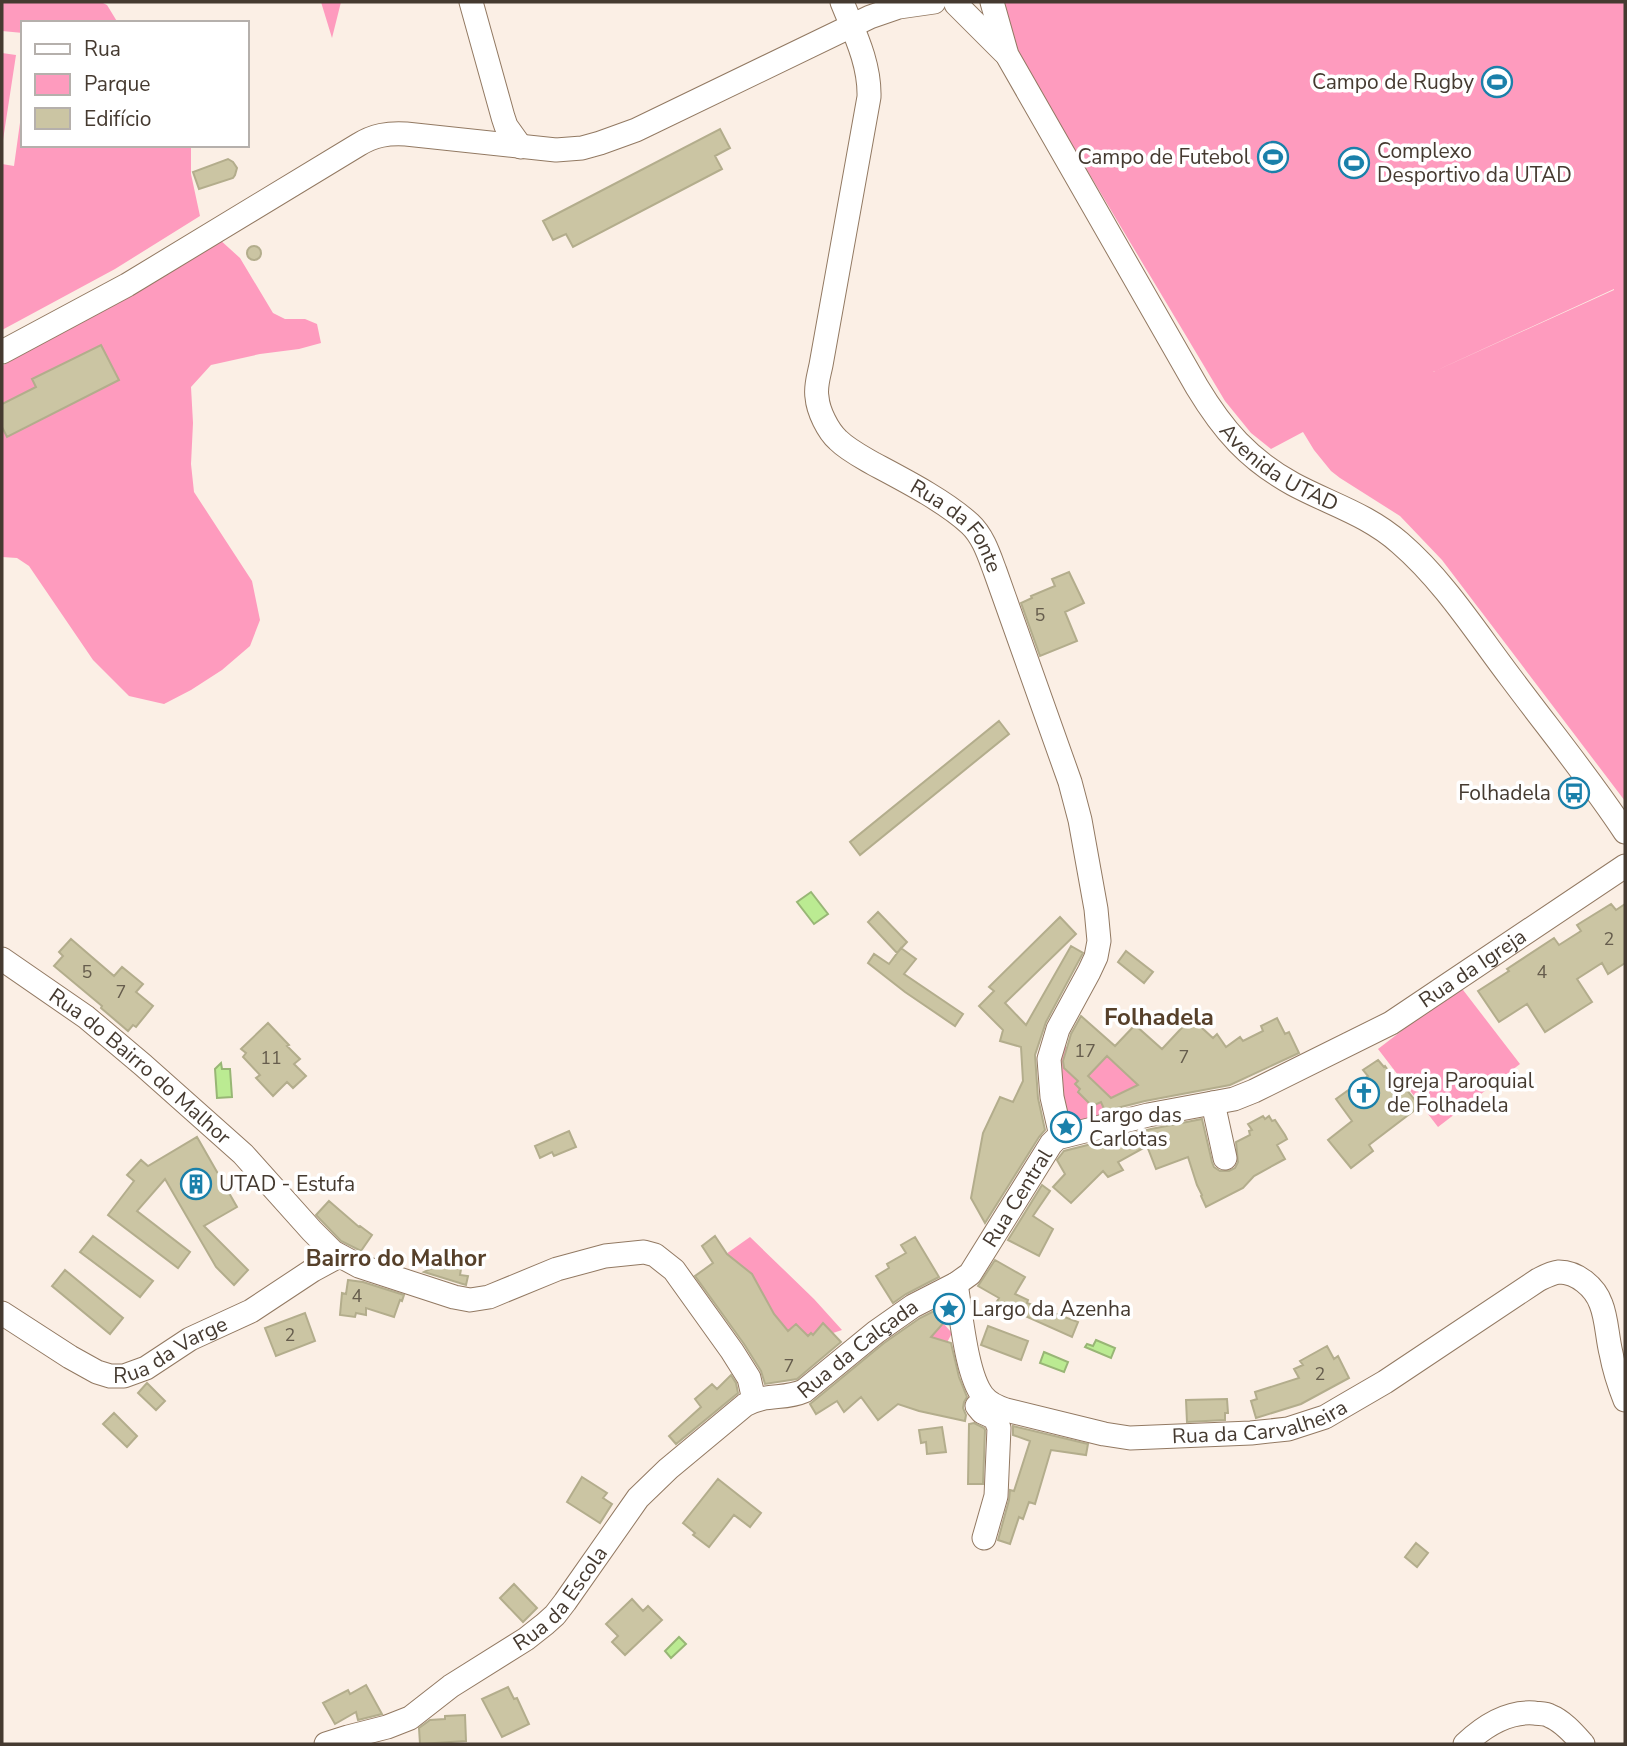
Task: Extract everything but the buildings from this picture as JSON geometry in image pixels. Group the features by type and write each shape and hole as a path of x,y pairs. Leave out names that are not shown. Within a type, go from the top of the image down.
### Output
{"street":[{"path":"471,2 506,126 521,147"},
{"name":"Rua da Fonte","path":"842,2 869,15 869,97 816,393 817,400 837,440 960,515 984,542 1058,745 1080,820 1099,941 1093,965 1058,1029 1049,1059 1052,1097 1062,1136"},
{"path":"2,352 127,285 371,138 383,134 401,134 521,147 564,150 582,148 636,130 869,15 904,5 951,2"},
{"name":"Avenida UTAD","path":"951,2 1007,55"},
{"name":"Avenida UTAD","path":"992,2 1007,55 1197,387 1224,428 1238,444 1273,471 1294,484 1362,516 1382,528 1410,553 1446,593 1623,828"},
{"name":"Rua da Igreja","path":"1213,1103 1247,1094 1391,1023 1624,866"},
{"name":"Rua do Bairro do Malhor","path":"2,959 86,1017 143,1065 243,1154 312,1231 339,1256 359,1266 470,1300 489,1297 580,1262 644,1252 655,1255 674,1270 743,1367 749,1378 754,1400"},
{"path":"1213,1103 1225,1157"},
{"name":"Rua Central","path":"956,1284 974,1269 1054,1140 1213,1103"},
{"name":"Rua da Varge","path":"2,1313 97,1372 124,1377 146,1368 190,1339 251,1311 339,1256"},
{"name":"Rua da Carvalheira","path":"974,1382 986,1400 999,1408 1130,1438 1288,1429 1325,1417 1342,1408 1525,1288 1559,1272 1570,1274 1587,1283 1598,1298 1602,1306 1613,1364 1625,1400"},
{"path":"956,1284 977,1407 995,1418 999,1428 996,1496 984,1538"},
{"name":"Rua da Calçada","path":"754,1400 804,1391 876,1332 919,1303 956,1284"},
{"name":"Rua da Escola","path":"326,1744 410,1718 451,1686 545,1624 565,1602 638,1498 668,1469 754,1400"},
{"path":"1465,1744 1492,1723 1509,1716 1528,1713 1548,1714 1562,1723 1583,1744"}],"green space":[{"path":"2,2 101,2 107,5 117,21 21,21 21,33 2,31"},
{"path":"321,2 341,2 332,38"},
{"name":"Complexo Desportivo da UTAD","path":"1000,2 1625,2 1625,801 1442,560 1400,516 1331,471 1303,432 1271,449 1251,433 1225,401 1011,43","holes":["1614,289 1614,290 1433,372"]},
{"path":"2,53 16,55 3,140 2,140"},
{"path":"21,115 21,147 191,147 191,174 200,216 115,269 2,330 2,164 14,166"},
{"path":"219,239 240,258 273,313 285,319 305,319 317,324 321,343 211,365 191,387 191,464 194,492 252,581 260,620 250,646 222,670 164,704 129,696 93,660 29,566 17,558 2,557 2,366"},
{"path":"1460,986 1520,1064 1438,1127 1378,1049"},
{"path":"1064,1045 1092,1071 1107,1056 1138,1085 1101,1102 1109,1121 1075,1122 1067,1118 1058,1062"},
{"path":"750,1237 842,1330 833,1333 823,1324 813,1335 808,1336 796,1324 788,1331 774,1314 751,1274 726,1254"},
{"path":"943,1323 952,1333 940,1356 921,1346"}],"shaded area":[{"path":"811,892 828,914 814,924 797,902"},
{"path":"221,1063 222,1069 230,1069 232,1097 217,1098 215,1069"},
{"path":"1096,1340 1115,1348 1111,1358 1085,1347 1087,1344 1093,1346"},
{"path":"1044,1352 1068,1362 1064,1372 1040,1363"},
{"path":"679,1637 686,1644 671,1658 665,1651"}],"place":[{"name":"Campo de Rugby","path":"1497,82"},
{"name":"Campo de Futebol","path":"1273,157"},
{"name":"Complexo Desportivo da UTAD","path":"1354,163"},
{"name":"Folhadela","path":"1574,793"},
{"name":"Igreja Paroquial de Folhadela","path":"1364,1093"},
{"name":"Largo das Carlotas","path":"1066,1127"},
{"name":"UTAD - Estufa","path":"196,1184"},
{"name":"Largo da Azenha","path":"949,1309"}],"district":[{"name":"Folhadela","path":"1159,1017"},
{"name":"Bairro do Malhor","path":"396,1258"}]}
